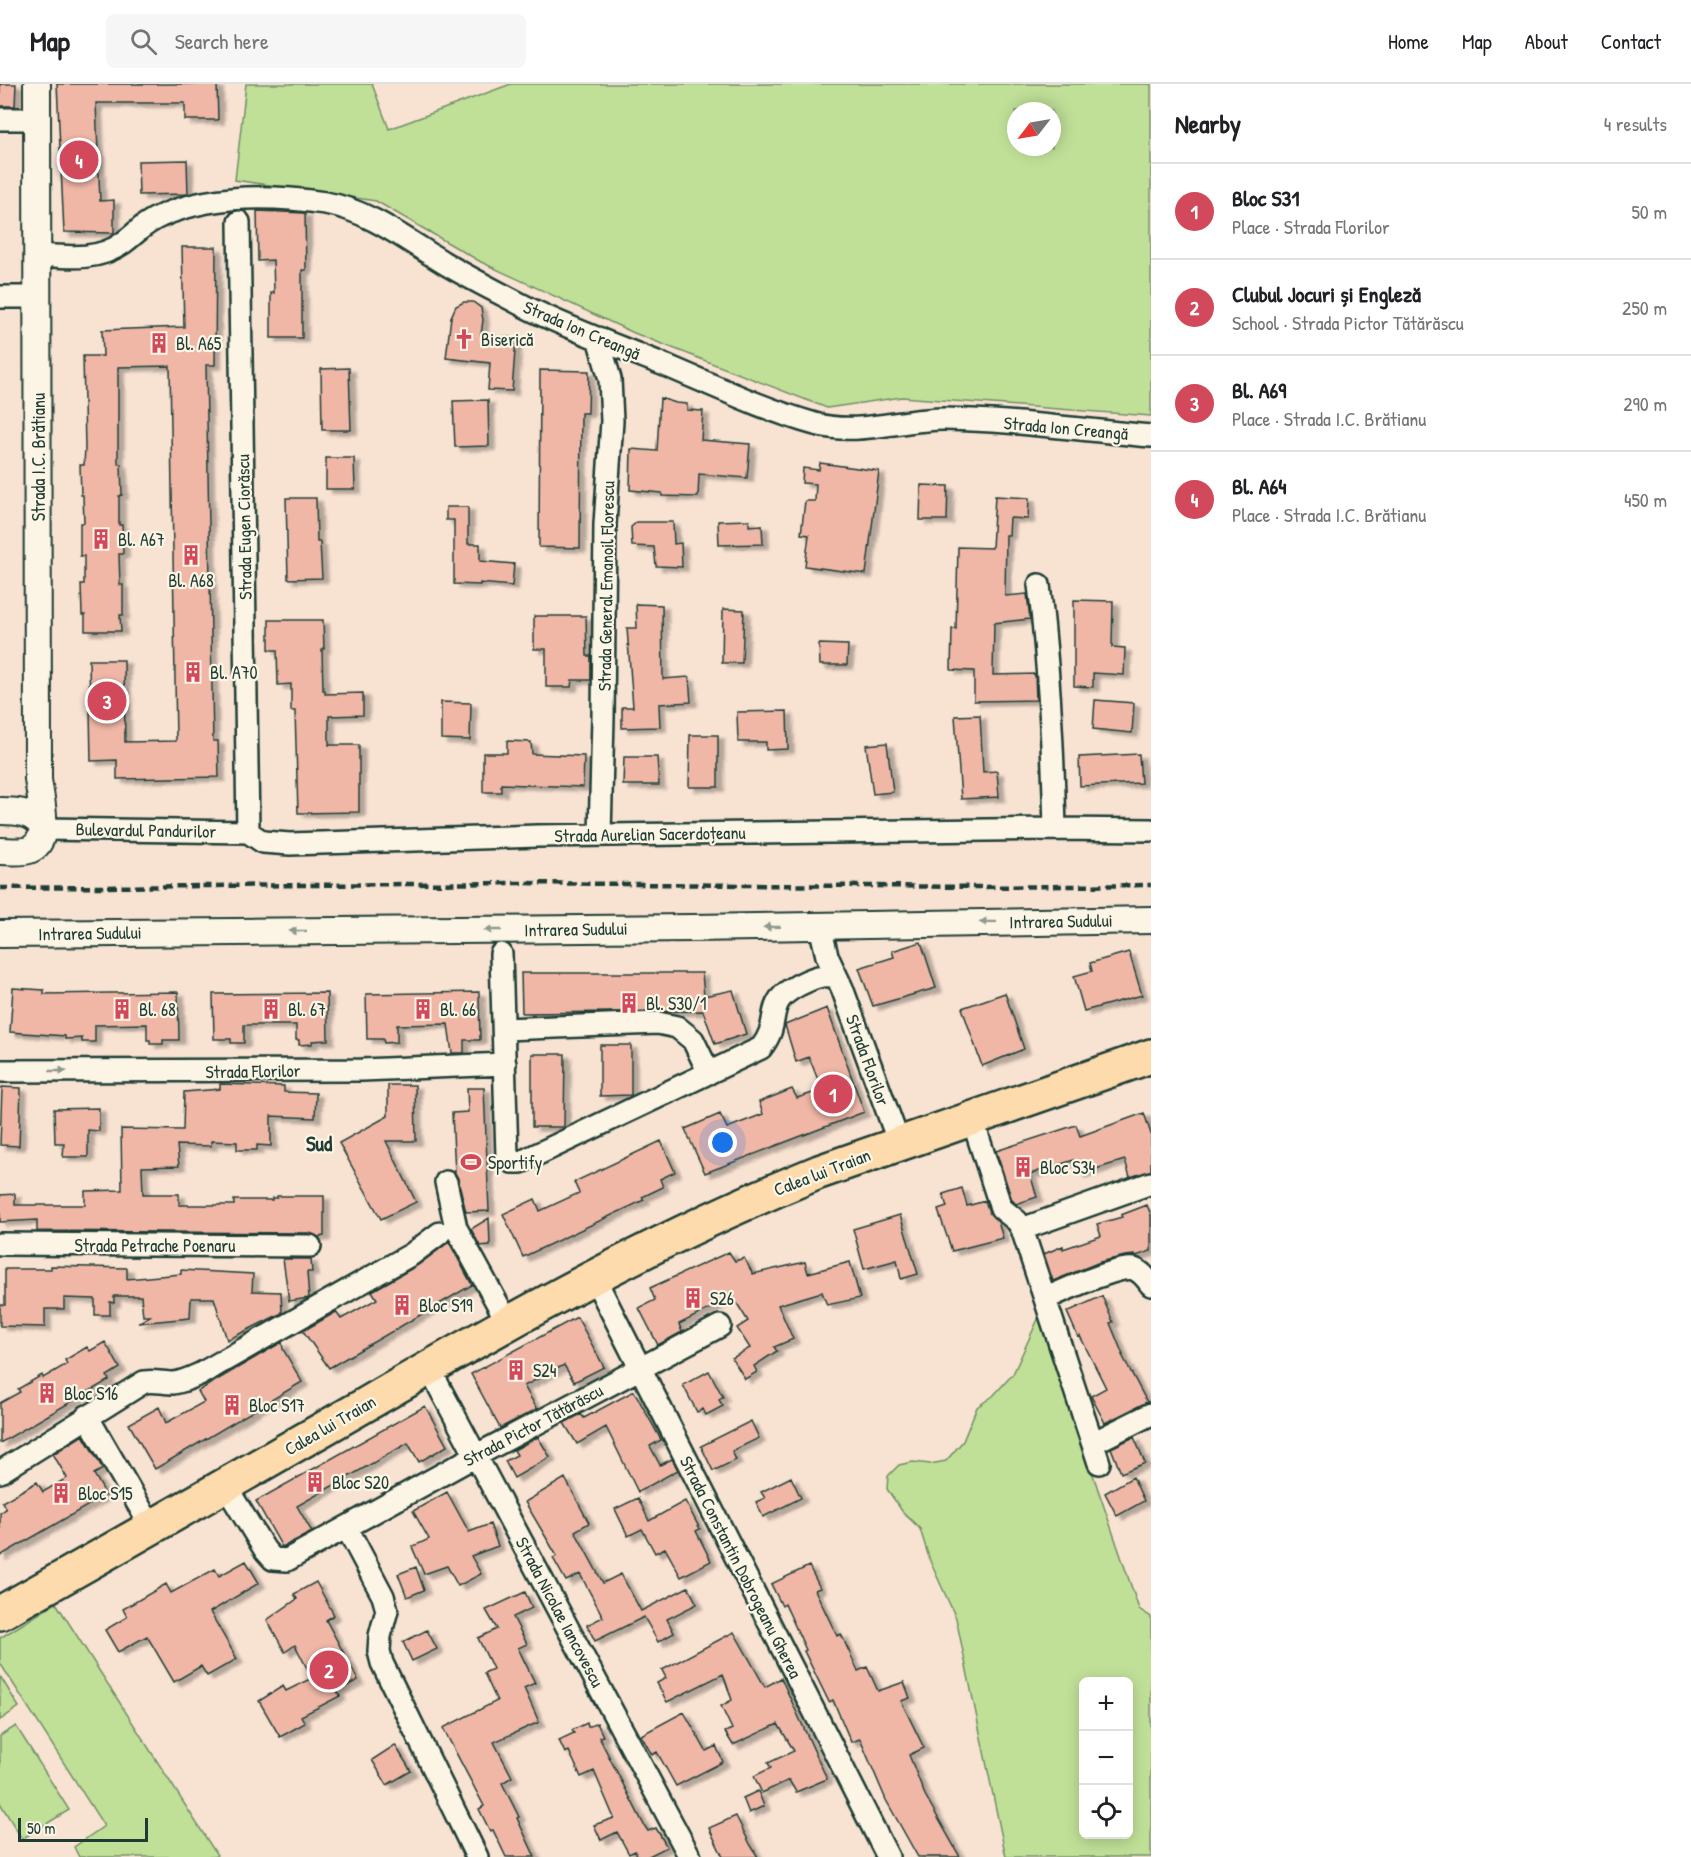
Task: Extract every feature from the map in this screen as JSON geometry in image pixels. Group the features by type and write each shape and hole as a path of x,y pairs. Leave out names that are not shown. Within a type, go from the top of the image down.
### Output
{"main road":[{"name":"Calea lui Traian","path":"0,1613 508,1323 688,1229 767,1193 899,1143 1151,1058"}],"street":[{"name":"Strada I.C. Brătianu","path":"37,84 38,779 44,829"},
{"path":"0,119 37,119"},
{"name":"Strada Ion Creangă","path":"38,255 94,256 110,251 142,225 162,215 211,202 265,198 329,203 360,214 518,303 597,338 818,425 875,428 907,421 973,420 1151,436"},
{"name":"Strada Eugen Ciorăscu","path":"239,222 248,831"},
{"path":"0,297 38,297"},
{"name":"Strada General Emanoil Florescu","path":"597,338 610,379 612,410 605,524 600,835"},
{"path":"1039,585 1047,655 1054,762 1055,829"},
{"path":"0,811 28,813 44,829 40,841 29,850 0,851"},
{"name":"Bulevardul Pandurilor","path":"44,829 248,831"},
{"name":"Strada Aurelian Sacerdoțeanu","path":"248,831 263,842 290,844 600,835 1055,829 1151,830"},
{"name":"Intrarea Sudului","path":"0,934 820,926 1151,920"},
{"name":"Strada Florilor","path":"820,926 827,956 842,988 899,1143"},
{"path":"501,954 507,1156 512,1162 521,1162 761,1048 766,1041 777,1002 784,993 812,979 828,975 835,977"},
{"path":"504,1029 658,1023 677,1027 693,1040 709,1073"},
{"name":"Strada Florilor","path":"0,1071 362,1070 505,1065"},
{"path":"972,1118 1001,1208 1017,1221 1022,1229 1096,1453 1151,1414"},
{"path":"446,1182 456,1228 508,1323"},
{"path":"1022,1229 1151,1184"},
{"path":"0,1472 144,1382 154,1380 174,1383 202,1373 402,1259 440,1233"},
{"name":"Strada Petrache Poenaru","path":"0,1245 310,1246"},
{"path":"1045,1299 1099,1276 1127,1268 1134,1268 1144,1274 1151,1285"},
{"name":"Strada Constantin Dobrogeanu Gherea","path":"594,1277 888,1857"},
{"name":"Strada Pictor Tătărăscu","path":"225,1485 265,1550 273,1559 287,1560 477,1455 720,1326"},
{"name":"Strada Nicolae Iancovescu","path":"429,1368 690,1857"},
{"path":"87,1416 152,1528"},
{"path":"347,1528 383,1596 387,1610 380,1636 379,1651 382,1664 477,1857"}],"green space":[{"path":"246,84 372,84 389,129 511,84 1151,84 1151,416 902,397 827,408 634,333 481,262 376,201 235,180"},
{"path":"1039,1317 1139,1609 1151,1617 1151,1857 1006,1857 956,1618 930,1561 920,1529 902,1511 887,1489 888,1476 899,1465 913,1462 930,1464 946,1461 963,1441 977,1407 993,1396 1013,1374"},
{"path":"56,1603 217,1855 214,1857 79,1857 74,1847 104,1826 0,1663 0,1638"},
{"path":"0,1676 19,1707 0,1720"},
{"path":"16,1726 69,1810 22,1839 0,1803 0,1736"}],"building":[{"path":"0,84 16,84 15,106 0,106"},
{"path":"57,84 217,84 218,120 185,120 185,103 96,103 100,201 114,200 114,233 64,232"},
{"path":"187,160 188,194 139,195 138,161"},
{"path":"257,211 305,213 306,270 302,270 302,338 271,338 271,293 274,293 273,260 258,261"},
{"path":"182,247 216,247 215,365 206,365 213,741 218,741 219,777 117,779 117,760 91,761 89,660 124,660 125,742 176,741 170,366 118,367 118,464 121,464 122,495 119,496 119,525 122,525 123,554 119,554 120,585 123,585 121,631 85,631 81,584 84,584 84,556 80,556 80,523 84,523 80,465 84,465 85,448 83,356 103,356 102,330 184,327"},
{"path":"464,302 473,302 481,308 483,320 481,335 516,338 512,391 488,390 490,363 446,358 451,317 456,306"},
{"path":"349,368 351,430 322,430 321,369"},
{"path":"540,370 589,371 588,413 581,413 580,548 539,547"},
{"path":"660,398 687,404 687,410 703,411 701,440 750,444 747,478 699,474 698,497 662,496 662,493 630,490 631,449 657,451"},
{"path":"488,400 489,446 455,447 453,401"},
{"path":"326,458 354,458 355,489 326,489"},
{"path":"820,463 879,471 866,574 805,566 809,535 801,534 805,501 815,501 816,484 802,483 803,468 819,470"},
{"path":"921,485 948,486 947,520 920,520"},
{"path":"995,496 1029,498 1028,519 1010,518 1009,535 1006,535 1005,596 1027,594 1030,619 994,623 993,675 1035,674 1036,700 974,701 974,671 951,670 952,629 956,629 958,547 992,548"},
{"path":"286,498 316,498 317,542 320,542 322,578 288,579"},
{"path":"446,507 468,507 468,544 480,544 480,561 514,564 512,586 480,583 480,585 454,584 454,520 446,520"},
{"path":"749,520 749,526 762,525 763,544 719,545 718,521"},
{"path":"637,522 673,522 674,544 681,543 682,567 656,566 654,547 632,546 631,527"},
{"path":"1074,600 1113,601 1112,647 1125,648 1124,675 1093,673 1093,687 1074,686"},
{"path":"636,604 662,605 663,679 689,677 691,702 659,704 660,727 622,728 622,707 633,707 627,628 637,628"},
{"path":"723,609 744,610 742,663 722,663"},
{"path":"534,616 586,616 587,656 591,656 591,680 572,680 571,687 546,687 546,649 534,649"},
{"path":"269,620 323,620 323,690 325,694 363,693 363,715 329,716 329,745 359,745 359,812 298,813 295,711 291,711 291,684 278,685 277,650 269,650"},
{"path":"819,644 848,645 847,665 820,665"},
{"path":"1095,700 1134,703 1132,733 1093,729"},
{"path":"441,702 471,703 470,740 441,739"},
{"path":"787,711 788,749 766,750 766,742 738,742 737,712"},
{"path":"980,715 983,772 997,771 999,797 961,799 955,716"},
{"path":"690,735 718,735 718,787 689,787"},
{"path":"507,741 531,742 532,754 584,756 583,787 501,784 501,792 483,792 483,753 507,753"},
{"path":"887,743 893,792 873,794 866,745"},
{"path":"1139,754 1141,783 1080,786 1079,757"},
{"path":"624,757 657,757 659,785 623,785"},
{"path":"921,942 936,988 873,1006 859,968 894,957 892,951"},
{"path":"1129,952 1142,995 1084,1011 1074,976 1092,971 1090,963"},
{"name":"Bl. S30/1","path":"521,973 702,973 704,996 733,990 746,1034 715,1044 703,1011 522,1013"},
{"name":"Bl. 68","path":"13,988 44,990 44,994 178,992 179,1040 163,1040 163,1044 150,1044 150,1040 147,1040 147,1024 95,1025 95,1042 82,1042 82,1038 65,1039 65,1036 10,1032"},
{"name":"Bl. 66","path":"479,992 480,1040 464,1040 464,1053 452,1053 448,1024 397,1025 397,1042 384,1043 383,1039 367,1039 366,994"},
{"name":"Bl. 67","path":"327,993 328,1040 299,1045 299,1040 296,1040 296,1025 244,1025 244,1043 231,1043 231,1039 214,1039 213,994"},
{"path":"1005,993 1024,1049 982,1066 962,1008"},
{"path":"827,1008 864,1112 705,1173 685,1129 720,1114 727,1128 763,1114 759,1102 792,1089 797,1098 822,1090 809,1057 796,1062 785,1025"},
{"path":"600,1045 631,1045 631,1095 600,1096"},
{"path":"532,1054 565,1054 564,1127 532,1127"},
{"path":"220,1084 284,1086 284,1092 316,1093 315,1118 271,1116 271,1146 257,1145 257,1150 237,1150 237,1142 211,1141 211,1146 177,1145 179,1166 142,1167 143,1194 179,1194 179,1205 234,1205 234,1200 272,1200 277,1196 324,1196 324,1236 318,1237 310,1233 37,1231 37,1220 0,1222 0,1195 15,1194 15,1205 85,1205 85,1191 122,1190 121,1129 183,1130 184,1092 220,1089"},
{"path":"388,1085 415,1085 416,1141 386,1141 416,1202 381,1219 339,1143 388,1116"},
{"path":"2,1087 21,1088 19,1146 0,1145"},
{"path":"467,1088 484,1088 489,1211 466,1212 455,1173 452,1113 468,1112"},
{"path":"99,1108 99,1131 88,1130 88,1157 63,1157 64,1143 55,1143 54,1109"},
{"name":"Bloc S34","path":"1144,1113 1151,1134 1151,1171 1130,1177 1125,1160 1079,1174 1074,1160 1030,1174 1037,1197 1016,1204 1012,1200 996,1151 1076,1125 1080,1136"},
{"path":"661,1141 675,1172 660,1179 663,1187 642,1197 644,1200 523,1257 503,1214 535,1199 540,1211 579,1193 574,1182"},
{"path":"962,1188 967,1206 985,1201 989,1212 998,1222 1003,1238 952,1251 938,1210 947,1207 943,1194"},
{"path":"1147,1205 1151,1215 1151,1251 1100,1262 1053,1281 1044,1254 1063,1246 1063,1249 1101,1236 1097,1224 1122,1217 1121,1215"},
{"path":"900,1215 918,1274 901,1279 897,1260 864,1269 853,1229"},
{"path":"489,1218 490,1245 480,1246 471,1229"},
{"name":"Bloc S19","path":"449,1242 472,1285 329,1368 303,1331 336,1312 341,1319 377,1299 372,1291 418,1265"},
{"path":"729,1252 735,1261 744,1258 753,1274 805,1262 808,1273 850,1262 860,1298 827,1305 822,1292 778,1305 793,1339 774,1347 777,1351 754,1366 757,1372 745,1379 732,1358 750,1348 737,1328 748,1321 733,1297 679,1324 682,1332 658,1345 639,1308 655,1300 650,1288"},
{"path":"283,1259 311,1259 312,1272 307,1272 309,1298 289,1301"},
{"path":"51,1266 127,1268 127,1279 181,1274 181,1270 253,1274 252,1291 281,1292 282,1313 227,1340 214,1298 191,1298 190,1318 138,1323 150,1316 143,1316 141,1296 114,1296 114,1303 110,1302 110,1315 95,1315 95,1299 64,1298 64,1309 45,1309 45,1327 0,1326 0,1305 5,1305 5,1269 51,1269"},
{"path":"1102,1296 1113,1322 1110,1323 1122,1355 1147,1402 1105,1423 1091,1396 1106,1388 1067,1312"},
{"name":"S24","path":"577,1317 604,1367 574,1382 564,1365 524,1386 537,1409 500,1428 471,1374"},
{"name":"Bloc S16","path":"105,1342 120,1368 107,1376 109,1380 0,1443 0,1403 20,1392 18,1389 42,1375 43,1378 67,1364 65,1360 87,1347 90,1351"},
{"name":"Bloc S17","path":"282,1342 283,1349 302,1382 155,1469 129,1424 159,1407 166,1423 204,1402 198,1391"},
{"path":"709,1371 723,1397 719,1400 723,1406 706,1415 703,1409 697,1412 683,1385"},
{"path":"634,1391 661,1440 650,1446 660,1465 672,1459 678,1470 638,1492 606,1427 577,1444 564,1423 581,1414 584,1418"},
{"name":"Bloc S20","path":"425,1406 447,1446 419,1462 408,1443 297,1506 312,1532 282,1547 256,1501"},
{"path":"751,1421 759,1438 732,1451 736,1460 713,1471 701,1446"},
{"name":"Bloc S15","path":"83,1435 103,1469 94,1474 106,1495 0,1556 0,1513 6,1509 2,1502 37,1482 43,1492 67,1478 53,1454"},
{"path":"538,1437 550,1457 514,1478 505,1461 517,1455 514,1450"},
{"path":"1134,1437 1145,1463 1121,1473 1111,1448"},
{"path":"791,1477 801,1498 763,1517 756,1502 765,1498 761,1492"},
{"path":"1133,1477 1144,1501 1117,1516 1105,1493"},
{"path":"565,1478 589,1523 575,1531 603,1583 621,1574 641,1611 688,1587 697,1604 667,1619 674,1633 658,1642 644,1617 595,1641 587,1625 603,1617 580,1574 566,1581 553,1558 557,1556 525,1502"},
{"path":"447,1492 469,1532 490,1524 498,1546 471,1556 481,1574 458,1586 447,1566 424,1574 412,1547 429,1539 413,1511"},
{"path":"638,1498 649,1521 685,1501 700,1529 696,1531 711,1561 681,1577 665,1548 655,1553 642,1529 628,1536 615,1509"},
{"path":"246,1561 259,1583 210,1612 237,1659 207,1676 201,1666 174,1682 147,1636 118,1652 105,1630 127,1617 123,1609 166,1584 171,1593 215,1569 219,1576"},
{"path":"809,1566 820,1588 815,1590 837,1636 841,1634 858,1671 867,1667 878,1691 904,1682 910,1698 901,1701 924,1748 909,1755 925,1795 960,1857 918,1857 886,1800 860,1739 851,1742 833,1700 829,1702 804,1651 806,1650 785,1604 782,1606 771,1584"},
{"path":"416,1567 424,1590 407,1597 398,1574"},
{"path":"316,1582 334,1615 326,1620 358,1680 337,1691 340,1696 301,1716 305,1723 280,1737 259,1701 283,1686 286,1691 312,1678 295,1645 285,1652 267,1620 297,1599 294,1594"},
{"path":"525,1592 532,1608 513,1617 527,1644 518,1648 535,1683 524,1688 539,1722 494,1742 512,1777 502,1783 535,1857 506,1857 493,1830 490,1831 479,1809 484,1806 443,1728 497,1701 484,1673 493,1669 478,1638 497,1629 486,1610"},
{"path":"427,1630 437,1649 412,1661 403,1642"},
{"path":"734,1632 765,1687 781,1678 827,1779 796,1792 789,1780 762,1793 754,1776 771,1768 768,1763 794,1751 778,1724 733,1745 725,1732 732,1729 721,1706 732,1700 723,1674 667,1702 657,1683 666,1678 662,1670"},
{"path":"684,1712 706,1751 716,1746 723,1762 676,1786 657,1752 652,1755 641,1735"},
{"path":"587,1723 588,1727 597,1723 603,1736 599,1737 644,1825 648,1831 656,1828 667,1847 647,1857 638,1857 635,1851 629,1854 617,1832 601,1840 594,1825 614,1818 594,1771 581,1777 569,1751 565,1753 559,1740 574,1733 572,1730"},
{"path":"395,1745 411,1771 387,1785 372,1760"},
{"path":"758,1791 764,1806 749,1813 743,1798"},
{"path":"736,1816 758,1857 723,1857 709,1828"}],"railway":[{"path":"0,888 515,883 984,887 1151,885"}],"place":[{"name":"Bl. A64","path":"79,160"},
{"name":"Biserică","path":"464,339"},
{"name":"Bl. A65","path":"159,343"},
{"name":"Bl. A67","path":"101,539"},
{"name":"Bl. A68","path":"191,555"},
{"name":"Bl. A70","path":"193,672"},
{"name":"Bl. A69","path":"107,701"},
{"name":"Bl. S30/1","path":"629,1003"},
{"name":"Bl. 68","path":"122,1009"},
{"name":"Bl. 67","path":"271,1009"},
{"name":"Bl. 66","path":"423,1009"},
{"name":"Bloc S31","path":"833,1094"},
{"name":"Sportify","path":"471,1162"},
{"name":"Bloc S34","path":"1023,1167"},
{"name":"S26","path":"693,1298"},
{"name":"Bloc S19","path":"402,1305"},
{"name":"S24","path":"516,1370"},
{"name":"Bloc S16","path":"47,1393"},
{"name":"Bloc S17","path":"232,1405"},
{"name":"Bloc S20","path":"315,1482"},
{"name":"Bloc S15","path":"61,1493"},
{"name":"Clubul Jocuri și Engleză","path":"329,1670"}],"district":[{"name":"Sud","path":"319,1143"}]}
